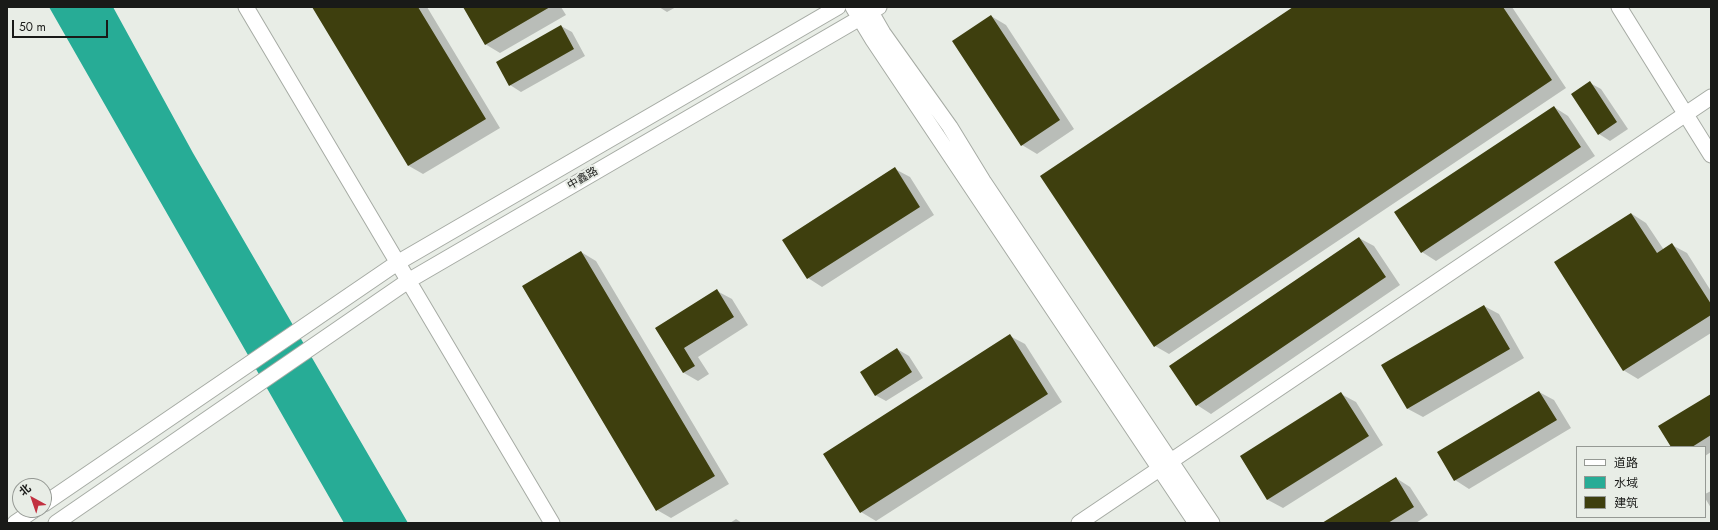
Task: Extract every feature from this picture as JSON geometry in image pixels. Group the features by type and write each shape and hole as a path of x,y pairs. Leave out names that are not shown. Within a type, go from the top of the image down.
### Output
{"street":[{"path":"246,7 552,523"},
{"name":"中鑫路","path":"52,499 397,263 838,7"},
{"path":"1619,7 1687,114 1711,155"},
{"path":"866,10 950,127 983,181 1165,464 1196,523"},
{"name":"中鑫路","path":"56,523 408,281 866,10"},
{"path":"1079,523 1711,97"},
{"path":"1165,464 1212,523"}],"water":[{"path":"49,7 113,7 193,153 408,523 344,523"}],"building":[{"path":"312,7 418,7 486,119 408,166"},
{"path":"463,7 550,7 485,45"},
{"path":"1293,7 1503,7 1552,80 1154,347 1040,176"},
{"path":"991,15 1060,120 1021,146 952,41"},
{"path":"561,25 574,49 509,86 496,62"},
{"path":"1590,81 1617,122 1598,135 1571,94"},
{"path":"1554,106 1581,147 1421,253 1394,212"},
{"path":"895,167 920,207 807,279 782,240"},
{"path":"1631,213 1657,253 1672,243 1711,304 1711,315 1623,371 1554,262"},
{"path":"1359,237 1386,277 1196,406 1169,366"},
{"path":"581,251 715,476 656,511 522,286"},
{"path":"717,289 734,317 684,348 695,366 683,373 655,328"},
{"path":"1484,305 1510,349 1407,409 1381,365"},
{"path":"1010,334 1048,394 860,513 823,454"},
{"path":"897,348 912,372 875,396 860,372"},
{"path":"1539,391 1557,420 1454,481 1437,452"},
{"path":"1341,392 1369,436 1267,500 1240,456"},
{"path":"1711,394 1711,435 1694,446 1670,446 1658,426"},
{"path":"1396,477 1414,507 1388,523 1322,523"}]}
